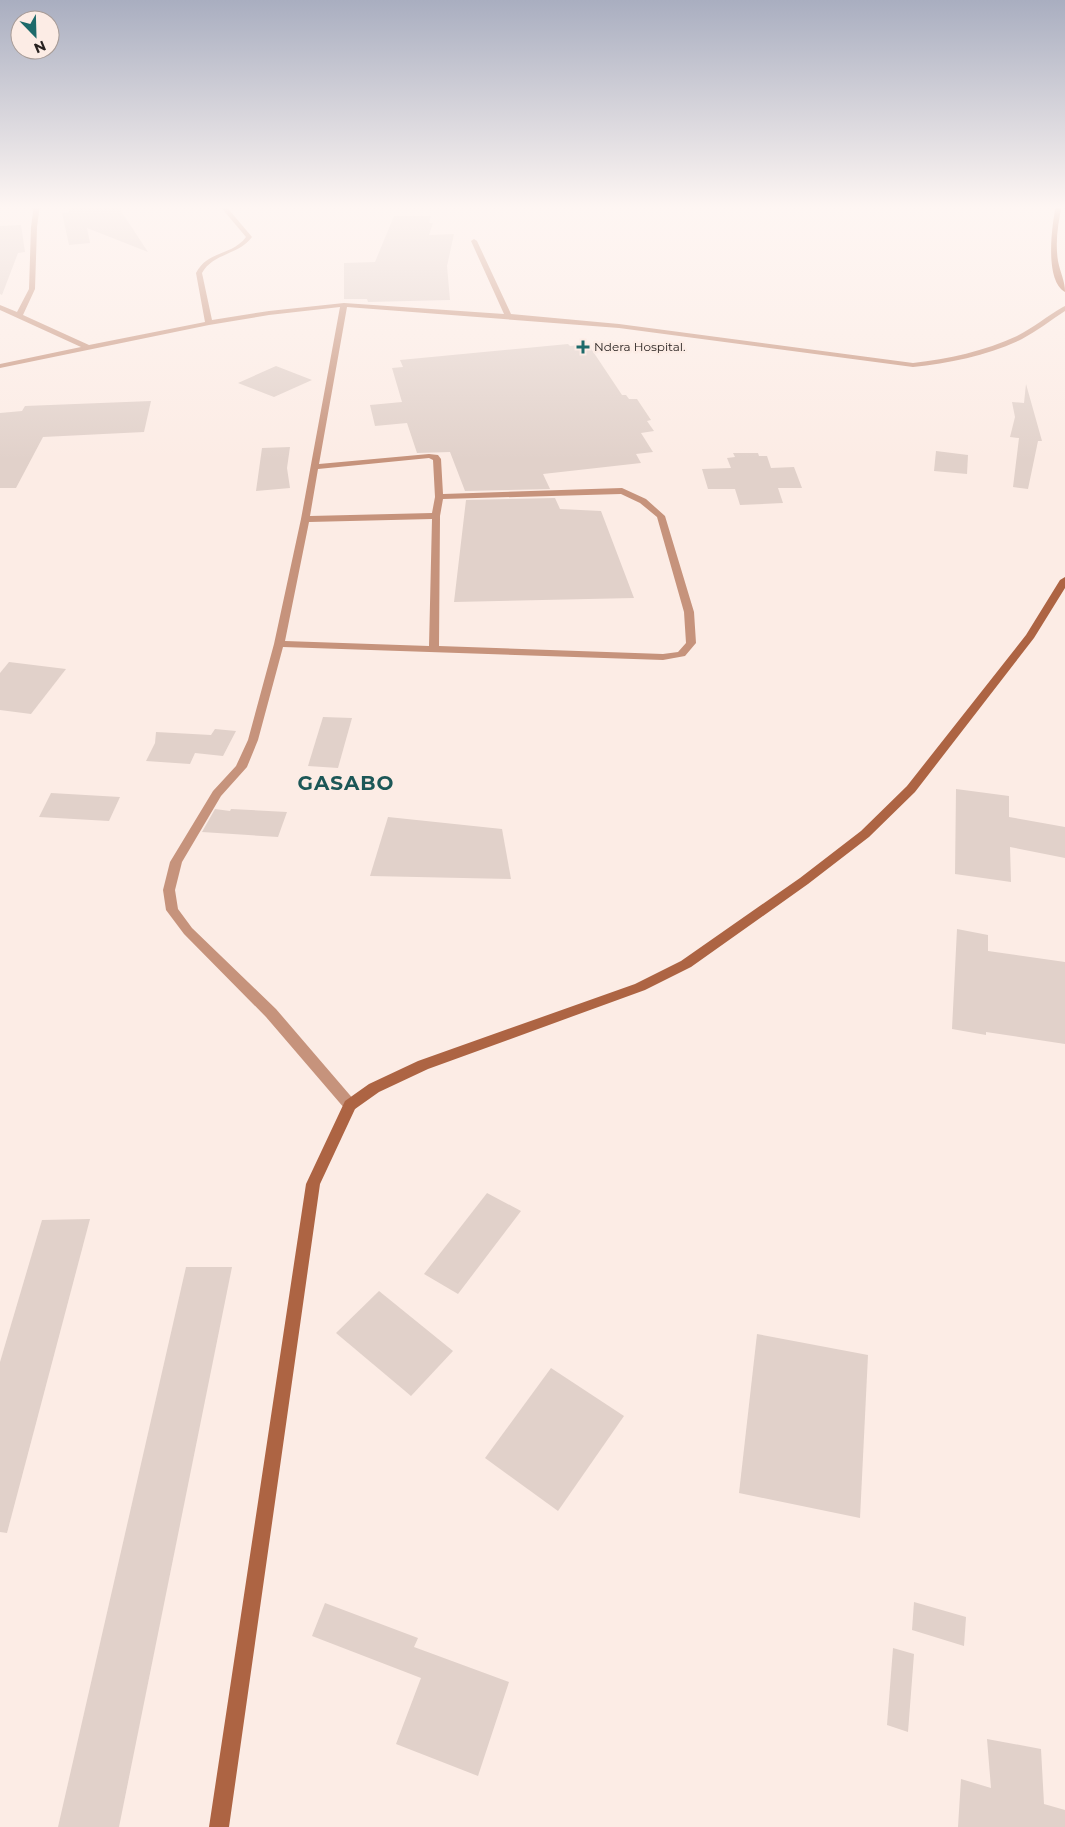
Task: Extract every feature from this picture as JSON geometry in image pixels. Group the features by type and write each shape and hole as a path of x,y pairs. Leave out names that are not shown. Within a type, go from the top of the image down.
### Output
{"main road":[{"path":"219,1827 313,1184 350,1105 374,1088 423,1065 640,987 686,964 804,881 865,834 911,789 1030,636 1065,580"}],"street":[{"path":"19,315 31,290"},
{"path":"202,290 209,323"},
{"path":"496,290 508,316"},
{"path":"344,305 306,519 278,644 253,740 241,766 217,794 176,862 168,890 172,910 188,931 271,1013 350,1105"},
{"path":"0,366 209,323 269,313 344,305 508,316 619,326 913,365 939,363 988,349 1021,336 1065,308"},
{"path":"0,307 89,348"},
{"path":"316,467 429,456 435,457 437,460 439,497 436,516 434,649"},
{"path":"278,644 663,657 680,654 692,643 689,612 661,516 638,497 622,491 439,497"},
{"path":"306,519 436,516"}],"building":[{"path":"344,290 449,290 450,300 368,302 367,299 344,299"},
{"path":"568,344 570,346 588,344 622,395 626,395 629,399 637,399 651,420 647,421 654,431 641,433 653,452 636,454 641,463 543,474 550,489 465,491 450,452 417,453 407,423 375,426 370,405 402,402 392,368 403,367 400,360"},
{"path":"276,366 312,380 274,397 238,383"},
{"path":"1026,384 1042,441 1038,441 1028,489 1013,487 1019,438 1010,437 1015,417 1012,402 1024,403"},
{"path":"151,401 144,432 43,437 16,488 0,488 0,413 22,411 25,406"},
{"path":"290,447 287,468 290,488 256,491 262,448"},
{"path":"936,451 968,455 967,474 934,471"},
{"path":"733,453 758,453 759,456 767,456 771,468 794,467 802,488 778,488 783,503 740,505 735,489 708,489 702,469 731,468 727,458 735,457"},
{"path":"555,498 560,509 601,511 634,598 454,602 466,500"},
{"path":"9,662 66,669 31,714 0,710 0,673"},
{"path":"323,717 352,718 338,768 308,766"},
{"path":"215,729 236,731 223,756 195,753 190,764 146,761 155,743 156,732 211,735"},
{"path":"956,789 1009,796 1009,817 1065,827 1065,858 1010,847 1011,882 955,874"},
{"path":"51,793 120,797 109,821 39,817"},
{"path":"215,809 287,812 278,837 202,832"},
{"path":"388,817 502,829 511,879 370,876"},
{"path":"957,929 988,935 988,951 1065,962 1065,1044 986,1032 986,1035 952,1029"},
{"path":"487,1193 521,1211 458,1294 424,1274"},
{"path":"90,1219 7,1533 0,1532 0,1362 42,1220"},
{"path":"186,1267 232,1267 119,1827 58,1827"},
{"path":"379,1291 453,1351 411,1396 336,1333"},
{"path":"757,1334 868,1355 860,1518 739,1493"},
{"path":"551,1368 624,1416 558,1511 485,1458"},
{"path":"914,1602 966,1617 964,1646 912,1630"},
{"path":"325,1603 418,1638 414,1647 509,1682 478,1776 396,1744 421,1678 312,1636"},
{"path":"893,1648 914,1654 908,1732 887,1725"},
{"path":"987,1739 1041,1749 1044,1804 1065,1810 1065,1827 958,1827 961,1779 991,1788"}],"place":[{"name":"Ndera Hospital.","path":"583,347"}],"district":[{"name":"GASABO","path":"346,783"}]}
